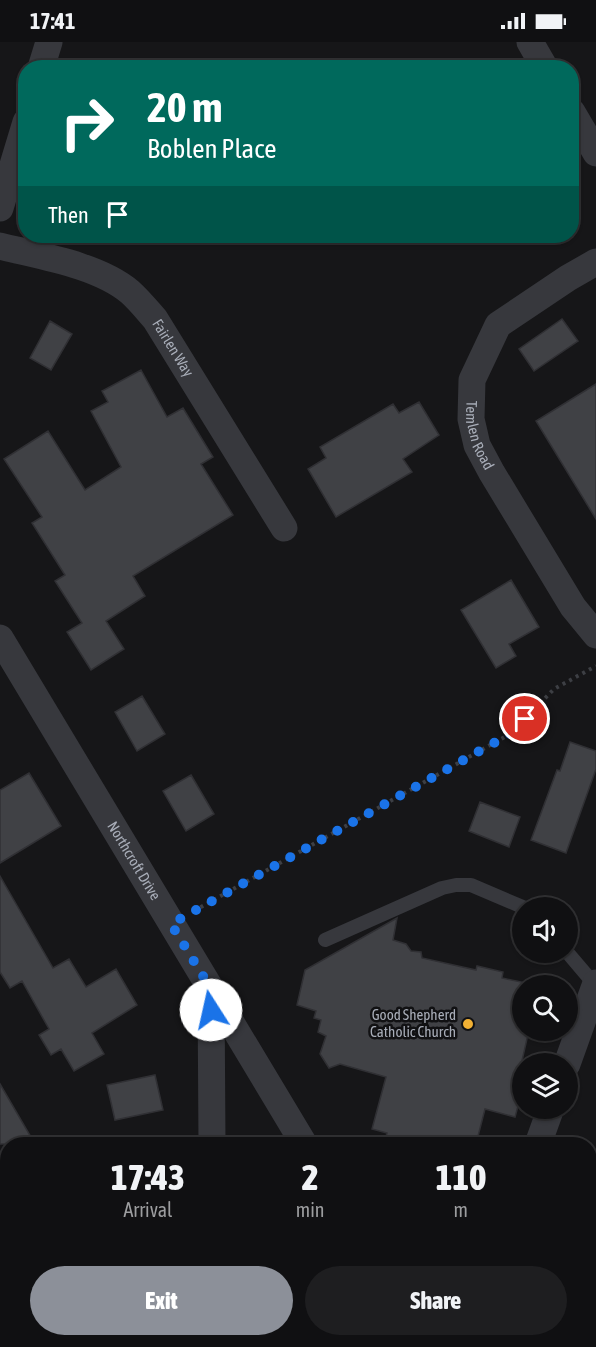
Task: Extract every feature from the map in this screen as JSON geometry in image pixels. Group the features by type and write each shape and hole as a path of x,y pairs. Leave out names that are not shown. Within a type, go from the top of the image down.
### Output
{"street":[{"path":"43,60 49,42"},
{"path":"530,42 540,60"},
{"path":"579,124 596,153"},
{"path":"0,208 18,148"},
{"name":"Fairlen Way","path":"0,246 65,262 101,274 130,292 155,319 284,528"},
{"name":"Temlen Road","path":"596,262 498,325 472,380 471,419 477,445 492,473 573,607 596,635"},
{"name":"Northcroft Drive","path":"0,638 300,1137"},
{"path":"571,1053 596,984"},
{"path":"211,989 212,1137"},
{"path":"541,1137 547,1119"}],"lane":[{"path":"325,940 442,888 456,885 471,885 512,902"},
{"path":"577,963 596,984"}],"path":[{"path":"171,924 510,734 555,689 596,666"}],"building":[{"path":"562,319 578,341 534,371 519,349"},
{"path":"50,321 72,334 51,370 30,358"},
{"path":"141,370 167,417 183,408 213,457 201,464 233,515 133,576 145,596 106,621 124,649 91,670 67,632 82,623 55,581 65,575 32,523 42,517 4,459 48,431 85,490 121,467 91,411 108,402 102,391"},
{"path":"596,384 596,519 536,421"},
{"path":"419,402 439,435 403,459 412,472 336,517 308,469 326,458 320,447 393,404 399,413"},
{"path":"511,580 539,627 509,644 516,656 496,668 461,610"},
{"path":"142,696 165,734 137,751 115,712"},
{"path":"570,742 596,751 596,769 566,853 531,840"},
{"path":"29,773 61,826 0,863 0,790"},
{"path":"191,775 214,814 186,831 163,791"},
{"path":"480,802 520,817 509,847 469,831"},
{"path":"0,876 53,968 69,959 86,987 116,969 137,1005 92,1033 104,1054 74,1071 61,1049 51,1055 39,1035 49,1029 22,981 10,988 0,972"},
{"path":"397,918 393,940 406,944 411,951 421,952 422,958 476,970 477,966 503,972 502,978 512,980 512,1041 526,1041 524,1053 512,1053 512,1116 485,1109 478,1137 386,1137 387,1133 372,1129 386,1077 340,1064 329,1068 320,1054 326,1036 318,1032 321,1020 314,1018 316,1011 297,1005 305,970"},
{"path":"155,1075 163,1110 115,1120 107,1085"},
{"path":"0,1084 31,1137 0,1137"}],"place":[{"name":"Good Shepherd Catholic Church","path":"468,1024"}],"route":[{"path":"211,1010 211,989 171,924 510,734 525,719"}]}
